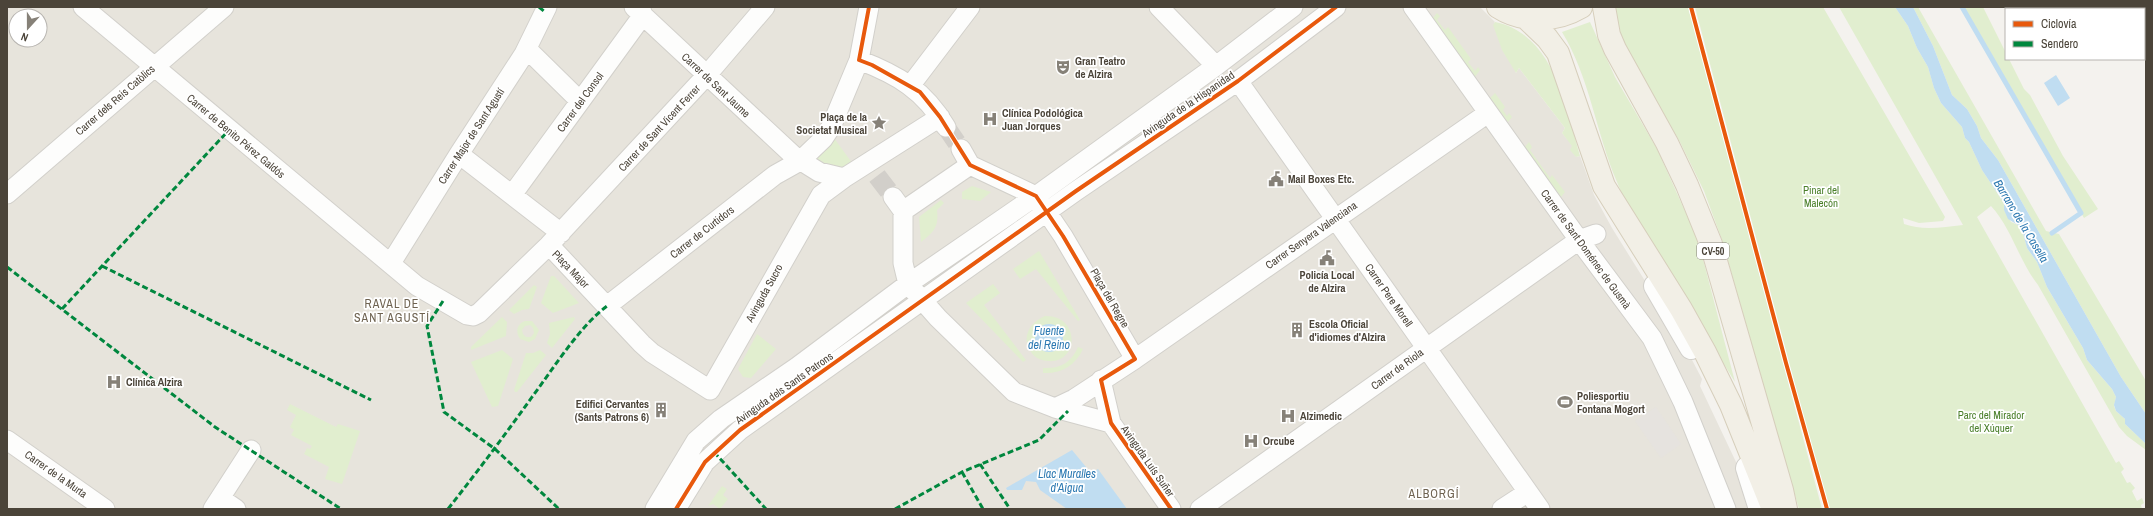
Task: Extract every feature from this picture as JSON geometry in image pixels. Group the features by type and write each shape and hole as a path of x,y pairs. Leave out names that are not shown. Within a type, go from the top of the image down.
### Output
{"main road":[{"path":"1498,7 1524,18 1547,38 1558,53 1604,186 1681,309 1704,352 1731,405 1773,509"},
{"path":"1524,18 1548,19 1571,13 1581,7"},
{"name":"CV-50","path":"1604,7 1609,35 1615,50 1667,143 1688,185 1711,244 1782,490 1786,509"}],"street":[{"name":"Carrer de Benito Pérez Galdós","path":"83,7 153,67 391,264"},
{"name":"Carrer dels Reis Catòlics","path":"7,194 224,7"},
{"name":"Carrer de Sant Vicent Ferrer","path":"555,239 706,76 765,7"},
{"path":"859,60 920,92 943,122 873,170 844,178 826,175 800,161 827,133 835,120 859,60 869,7"},
{"path":"910,86 970,7"},
{"path":"1159,7 1216,66"},
{"name":"Avinguda de la Hispanidad","path":"908,284 1036,196 1216,66 1293,7"},
{"name":"Avinguda de la Hispanidad","path":"923,301 1048,212 1238,81 1336,7"},
{"name":"Carrer de Sant Doménec de Gusmà","path":"1413,7 1488,113 1588,237 1652,338 1683,402 1726,509"},
{"name":"Carrer Major de Sant Agustí","path":"391,264 458,154 527,48 544,9"},
{"name":"Carrer de Sant Jaume","path":"639,10 706,76 800,161"},
{"name":"Carrer del Consol","path":"512,195 580,101 639,10"},
{"path":"527,48 580,101"},
{"name":"Carrer Pere Morell","path":"1238,81 1540,509"},
{"name":"Carrer Senyera Valenciana","path":"1135,359 1488,113"},
{"path":"458,154 512,195 555,239"},
{"path":"1048,212 1036,196 965,157 898,204 903,263 908,284 923,301 1014,392 1055,408 1074,399 1135,359"},
{"name":"Carrer de Curtidors","path":"607,306 775,175 800,161"},
{"name":"Avinguda Sucro","path":"710,390 816,201 844,178"},
{"path":"1604,186 1624,236 1657,289 1714,393 1747,469 1760,509"},
{"name":"Plaça del Regne","path":"1048,212 1135,359"},
{"name":"Carrer de Riola","path":"1200,509 1426,348 1588,237"},
{"name":"Plaça Major","path":"391,264 417,286 467,315 473,316 479,313 555,239 607,306 652,353 710,390"},
{"name":"Avinguda dels Sants Patrons","path":"655,509 692,446 721,419 797,367 908,284"},
{"name":"Avinguda dels Sants Patrons","path":"676,509 699,469 723,444 923,301"},
{"path":"1101,380 1111,423"},
{"path":"710,390 721,419"},
{"name":"Avinguda Luís Suñer","path":"1055,408 1111,423 1171,509"},
{"name":"Carrer de la Murta","path":"7,440 105,509"},
{"path":"236,509 217,504 251,450"},
{"path":"1502,509 1528,492"}],"shaded area":[{"path":"7,7 1480,7 1495,22 1494,23 1516,73 1519,68 1565,128 1562,133 1573,146 1576,157 1580,156 1594,195 1612,228 1680,337 1702,379 1700,386 1736,462 1752,509 7,509"},
{"path":"1656,407 1681,444 1661,458 1635,421"}],"green space":[{"path":"1614,7 1688,7 1822,509 1799,509 1722,240 1704,191 1680,142 1653,95 1629,59 1617,28"},
{"path":"1695,7 1823,7 1945,217 1943,221 1919,223 1903,218 1904,224 1926,228 1963,225 1839,7 1895,7 1908,26 1917,48 1928,67 1934,88 1941,103 1962,127 1965,138 1969,142 1982,170 2004,203 2004,210 2011,222 2018,225 2023,233 2027,248 2037,262 2047,287 2083,348 2087,360 2112,389 2116,397 2114,406 2116,411 2125,419 2125,424 2146,444 2146,450 2127,436 2119,427 2038,285 2031,276 2005,225 1991,206 1977,217 2116,463 2119,461 2124,469 2121,472 2127,483 2130,482 2135,488 2132,491 2137,501 2142,498 2144,503 2141,505 2142,509 1830,509 1807,430"},
{"path":"1913,7 1918,7 2046,231 2059,234 2146,381 2146,414 2121,377 1998,160 1981,138 1977,126 1967,109 1952,95 1933,46"},
{"path":"1962,7 1983,7 2005,51 2005,60 2010,60 2024,89 2030,95 2063,156 2098,209 2084,218"},
{"path":"1437,13 1440,16 1437,20 1445,30 1448,27 1471,59 1468,62 1475,71 1478,67 1480,70 1475,77 1432,19"},
{"path":"1495,22 1515,29 1531,41 1544,57 1563,95 1580,156 1576,157 1570,150 1572,146 1562,133 1565,128 1519,68 1516,73 1502,50 1493,25"},
{"path":"1590,22 1615,77 1657,149 1698,240 1735,382 1656,259 1617,182 1603,144 1586,87 1572,50 1562,32"},
{"path":"1495,93 1505,107 1503,110 1507,116 1509,113 1512,117 1508,122 1490,98"},
{"path":"834,138 855,167 834,168 825,165 817,159 817,155"},
{"path":"1529,142 1532,147 1530,150 1550,178 1552,175 1565,192 1561,197 1524,148"},
{"path":"972,186 991,192 980,201 962,199 962,192"},
{"path":"941,200 944,203 937,210 935,229 921,242 919,217"},
{"path":"1039,251 1080,320 1078,321 1036,269 1020,279 1013,269"},
{"path":"551,276 554,276 579,303 553,313 541,303"},
{"path":"993,284 1000,293 984,305 1026,360 1023,362 966,303"},
{"path":"534,285 537,287 529,309 522,310 514,314 509,310"},
{"path":"1045,316 1057,318 1065,323 1070,331 1072,339 1070,348 1066,355 1058,360 1048,361 1035,357 1027,345 1027,335 1029,330 1035,322","holes":["1049,324 1057,327 1062,334 1047,352 1039,348 1036,340 1036,333 1038,330"]},
{"path":"502,317 507,322 506,336 471,350 471,347"},
{"path":"574,317 575,319 552,348 547,343 550,334 549,323"},
{"path":"525,321 532,321 539,330 535,339 529,342 520,339 517,331 520,324","holes":["530,325 533,328 534,333 531,337 526,337 523,334 522,330 525,326"]},
{"path":"757,334 776,349 751,378 743,377 738,369"},
{"path":"1078,347 1083,349 1080,355 1067,368 1056,372 1043,373 1043,368 1055,367 1064,364 1072,357"},
{"path":"502,350 513,359 498,406 492,407 471,362"},
{"path":"540,350 546,355 517,392 515,392 514,390 526,353 533,353"},
{"path":"290,404 336,427 338,424 360,431 342,484 325,479 329,467 304,454 307,448 310,449 312,446 291,435 294,430 290,427 296,415 287,410"},
{"path":"722,486 727,489 723,495 728,499 720,509 713,504 708,506"}],"water":[{"name":"Barranc de la Casella","path":"1895,7 1913,7 1933,46 1952,95 1967,109 1977,126 1981,138 1998,160 2121,377 2146,414 2146,444 2125,424 2125,419 2116,411 2114,405 2116,397 2112,389 2087,360 2083,348 2047,287 2037,262 2027,248 2023,233 2018,225 2008,219 2004,210 2004,203 1982,170 1969,142 1965,138 1962,127 1941,103 1934,88 1928,67 1917,48 1908,26"},
{"path":"2056,75 2070,98 2058,106 2044,83"},
{"name":"Fuente del Reino","path":"1049,324 1059,328 1063,338 1059,348 1049,352 1039,348 1035,338 1039,328"},
{"name":"Llac Muralles d'Aigua","path":"1072,450 1091,473 1098,469 1127,509 1067,509 1040,490 1036,482 1026,481 1022,490 1007,490 1006,488"}],"waterway":[{"path":"1962,7 2081,213 2052,233"}],"tunnel":[{"path":"946,127 961,149"},
{"path":"877,176 893,197"}],"marked path":[{"path":"539,7 545,12"},
{"path":"62,309 229,130"},
{"path":"102,266 371,400"},
{"path":"7,267 215,427 341,509"},
{"path":"443,301 427,326 444,412 495,449 559,509"},
{"path":"448,509 567,349 586,325 607,306"},
{"path":"895,509 962,472 1039,440 1068,411"},
{"path":"714,452 766,509"},
{"path":"980,464 1010,509"},
{"path":"962,472 983,509"}],"cycle path":[{"path":"869,7 859,60 872,65 920,92 940,117 970,165 1036,196 1063,236 1135,359 1101,380 1111,423 1171,509"},
{"path":"676,509 705,462 740,430 1076,191 1238,81 1336,7"},
{"path":"1691,7 1786,363 1827,509"}],"place":[{"name":"Gran Teatro de Alzira","path":"1063,67"},
{"name":"Clínica Podológica Juan Jorques","path":"990,119"},
{"name":"Plaça de la Societat Musical","path":"879,123"},
{"name":"Mail Boxes Etc.","path":"1276,179"},
{"name":"Policía Local de Alzira","path":"1327,258"},
{"name":"Escola Oficial d'idiomes d'Alzira","path":"1297,330"},
{"name":"Clínica Alzira","path":"114,382"},
{"name":"Poliesportiu Fontana Mogort","path":"1565,402"},
{"name":"Edifici Cervantes (Sants Patrons 6)","path":"661,410"},
{"name":"Alzimedic","path":"1288,416"},
{"name":"Orcube","path":"1251,441"}],"district":[{"name":"RAVAL DE SANT AGUSTÍ","path":"392,311"},
{"name":"ALBORGÍ","path":"1434,494"}],"park label":[{"name":"Pinar del Malecón","path":"1821,196"},
{"name":"Parc del Mirador del Xúquer","path":"1991,421"}]}
